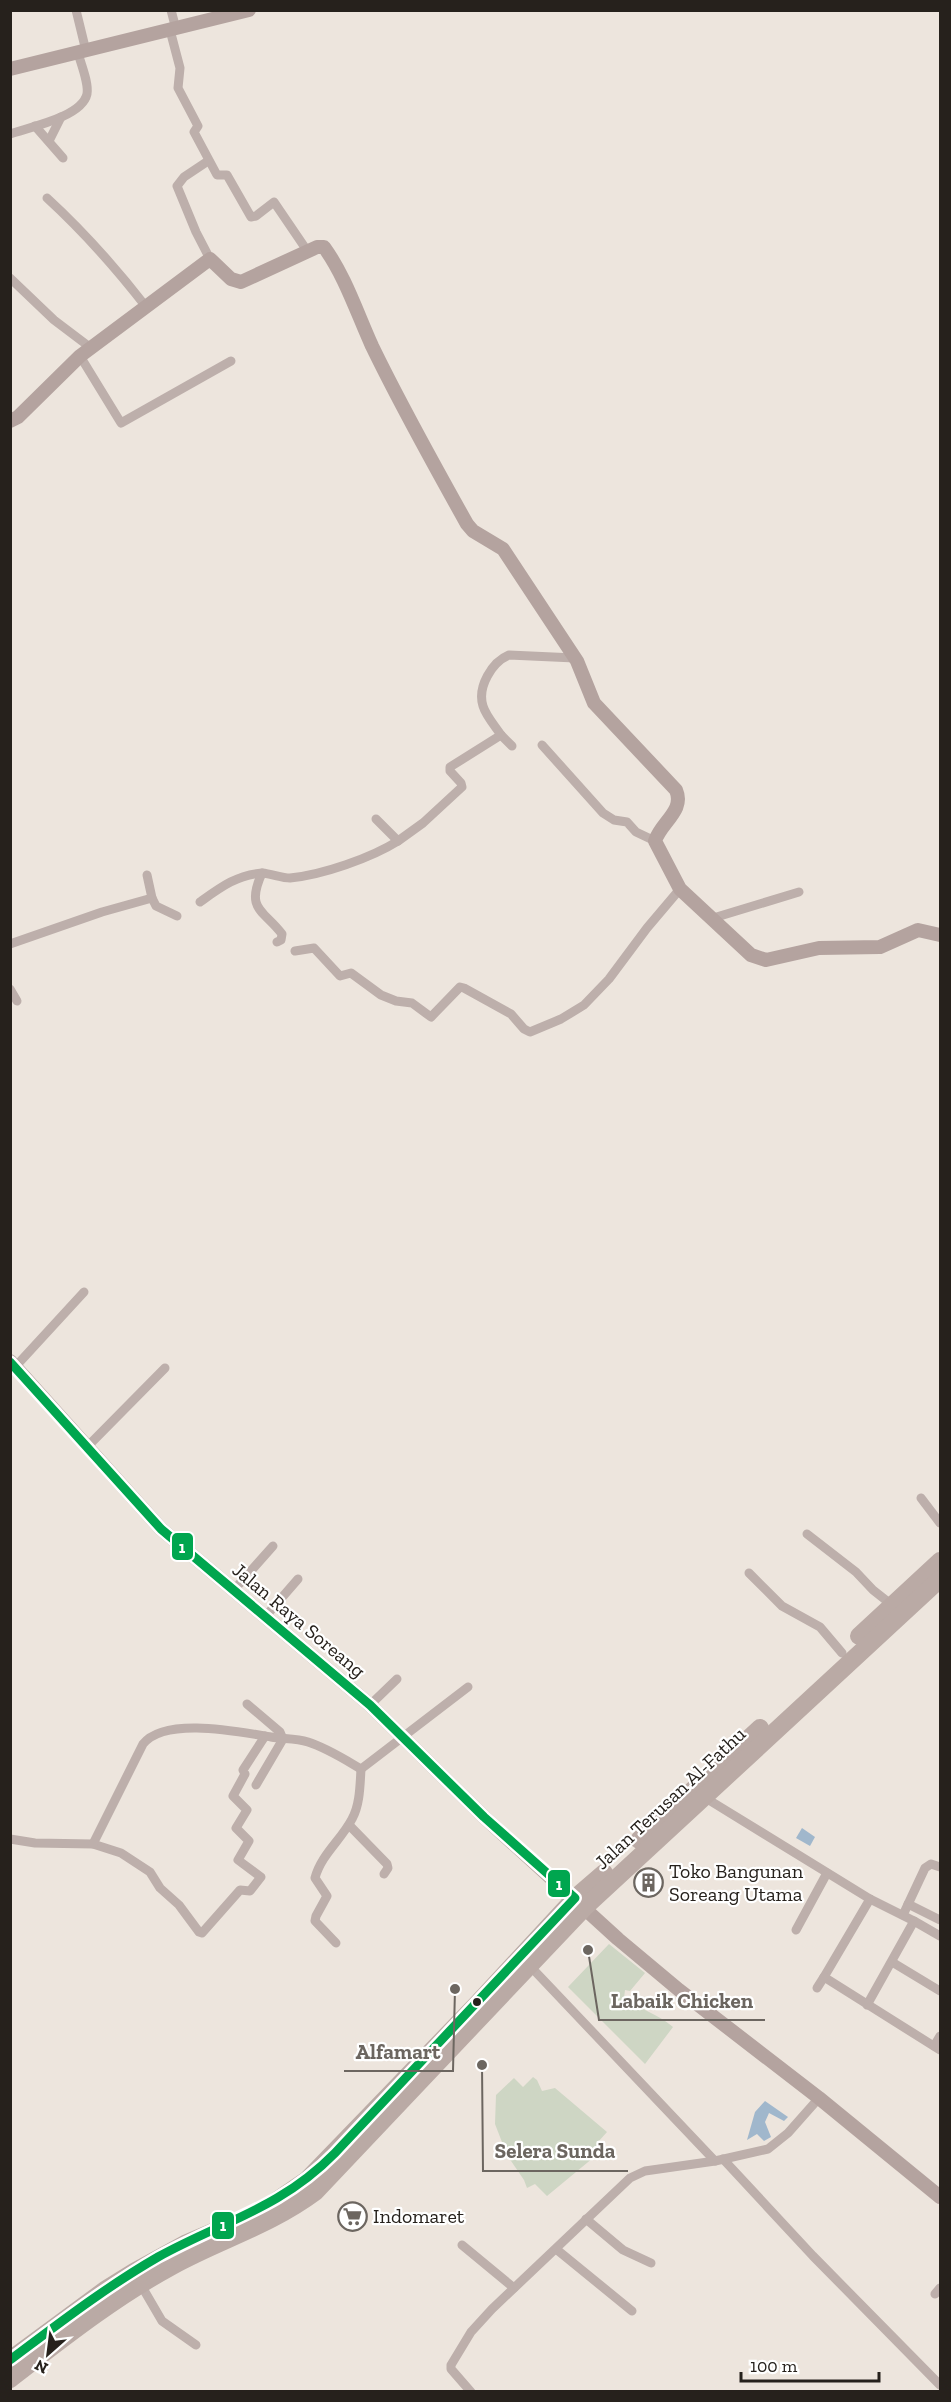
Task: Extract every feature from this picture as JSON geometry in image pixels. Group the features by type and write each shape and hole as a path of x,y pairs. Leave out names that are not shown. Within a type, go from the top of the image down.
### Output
{"highway":[{"name":"Jalan Terusan Al-Fathu","path":"10,2379 57,2343 173,2265 277,2217 315,2192 530,1966 579,1903 704,1797 940,1562"},
{"name":"Jalan Terusan Al-Fathu","path":"10,2360 105,2290 134,2272 187,2243 272,2204 307,2180 477,2004 579,1903 842,1653 887,1616 940,1579"}],"street":[{"path":"10,134 72,113 87,93 76,10"},
{"path":"171,10 180,68 178,88 198,126 194,132 208,161 216,175 226,175 251,217 256,216 274,202 308,252"},
{"path":"10,69 249,10"},
{"path":"49,141 61,117"},
{"path":"35,126 63,158"},
{"path":"208,161 184,177 177,186 210,259 231,279 241,282 317,247 322,246 326,249 422,444 467,524 473,531 503,549 575,658 594,703 676,790 677,808 658,832 655,841"},
{"path":"47,198 100,250 147,308"},
{"path":"10,421 18,417 86,352 210,259"},
{"path":"10,278 86,352 121,423 231,361"},
{"path":"512,746 501,735 483,706 484,681 496,662 509,655 575,658"},
{"path":"200,902 245,874 262,873 288,878 371,856 398,841 423,823 462,787 450,771 450,767 501,735"},
{"path":"542,745 603,813 614,820 626,821 636,832 655,841 680,889 751,956 762,960 819,948 880,947 914,931 940,935"},
{"path":"376,819 398,841"},
{"path":"262,873 256,901 261,914 281,932 282,938 277,942"},
{"path":"147,875 156,906 177,916"},
{"path":"295,951 314,948 340,976 351,973 381,994 396,1001 412,1003 432,1017 450,995 460,987 464,988 511,1014 524,1029 530,1032 561,1019 584,1005 609,979 680,889"},
{"path":"711,919 799,892"},
{"path":"10,944 102,912 152,898"},
{"path":"10,988 16,1001"},
{"path":"13,1364 84,1292"},
{"name":"Jalan Raya Soreang","path":"13,1364 148,1517 370,1705 484,1817 679,1990 819,2098 940,2197"},
{"path":"87,1447 165,1368"},
{"path":"921,1498 940,1523"},
{"path":"807,1534 856,1572 873,1590 887,1616"},
{"path":"233,1591 273,1546"},
{"path":"749,1574 782,1606 820,1627 842,1653"},
{"path":"265,1617 298,1579"},
{"path":"370,1705 397,1679"},
{"path":"336,1943 315,1920 327,1896 315,1878 329,1849 349,1825 356,1810 362,1769 468,1687"},
{"path":"247,1704 280,1731 283,1739"},
{"path":"93,1844 142,1744 150,1736 165,1731 212,1728 308,1742 362,1769"},
{"path":"10,1839 35,1843 93,1844 121,1852 150,1872 160,1887 179,1905 202,1933 240,1890 250,1891 261,1877 238,1860 249,1841 236,1828 247,1810 233,1796 245,1774 243,1769 264,1736"},
{"path":"256,1785 283,1739"},
{"path":"704,1797 870,1899 940,1936"},
{"path":"349,1825 387,1864 388,1868 384,1874"},
{"path":"903,1915 925,1868 931,1864 940,1867"},
{"path":"796,1930 827,1873"},
{"path":"817,1988 870,1899"},
{"path":"908,1904 940,1920"},
{"path":"867,2005 914,1921"},
{"path":"892,1962 940,1991"},
{"path":"530,1966 940,2385"},
{"path":"824,1977 937,2048 940,2036"},
{"path":"471,2391 453,2374 451,2365 471,2332 514,2288 635,2174 768,2149 778,2143 819,2098"},
{"path":"586,2219 622,2250 651,2263"},
{"path":"462,2245 514,2288"},
{"path":"556,2248 632,2311"},
{"path":"141,2285 162,2321 196,2345"}],"green space":[{"path":"609,1944 645,1973 630,1991 625,1990 624,1998 673,2027 645,2064 568,1987"},
{"path":"533,2077 542,2091 555,2088 607,2132 598,2142 605,2148 547,2196 535,2184 527,2188 507,2155 495,2124 496,2095 514,2078 523,2087"}],"water":[{"path":"802,1828 815,1837 810,1846 796,1838"},
{"path":"765,2101 788,2117 784,2121 769,2113 765,2122 771,2137 764,2141 757,2134 747,2140 755,2112"}],"transit line":[{"name":"1","path":"10,1362 161,1529 370,1705 484,1817 575,1898 335,2153 314,2172 272,2201 158,2257 82,2306 10,2360"}],"place":[{"name":"Toko Bangunan Soreang Utama","path":"648,1883"},
{"name":"Labaik Chicken","path":"588,1950"},
{"name":"Alfamart","path":"455,1989"},
{"name":"Selera Sunda","path":"482,2065"},
{"name":"Indomaret","path":"352,2216"}]}
